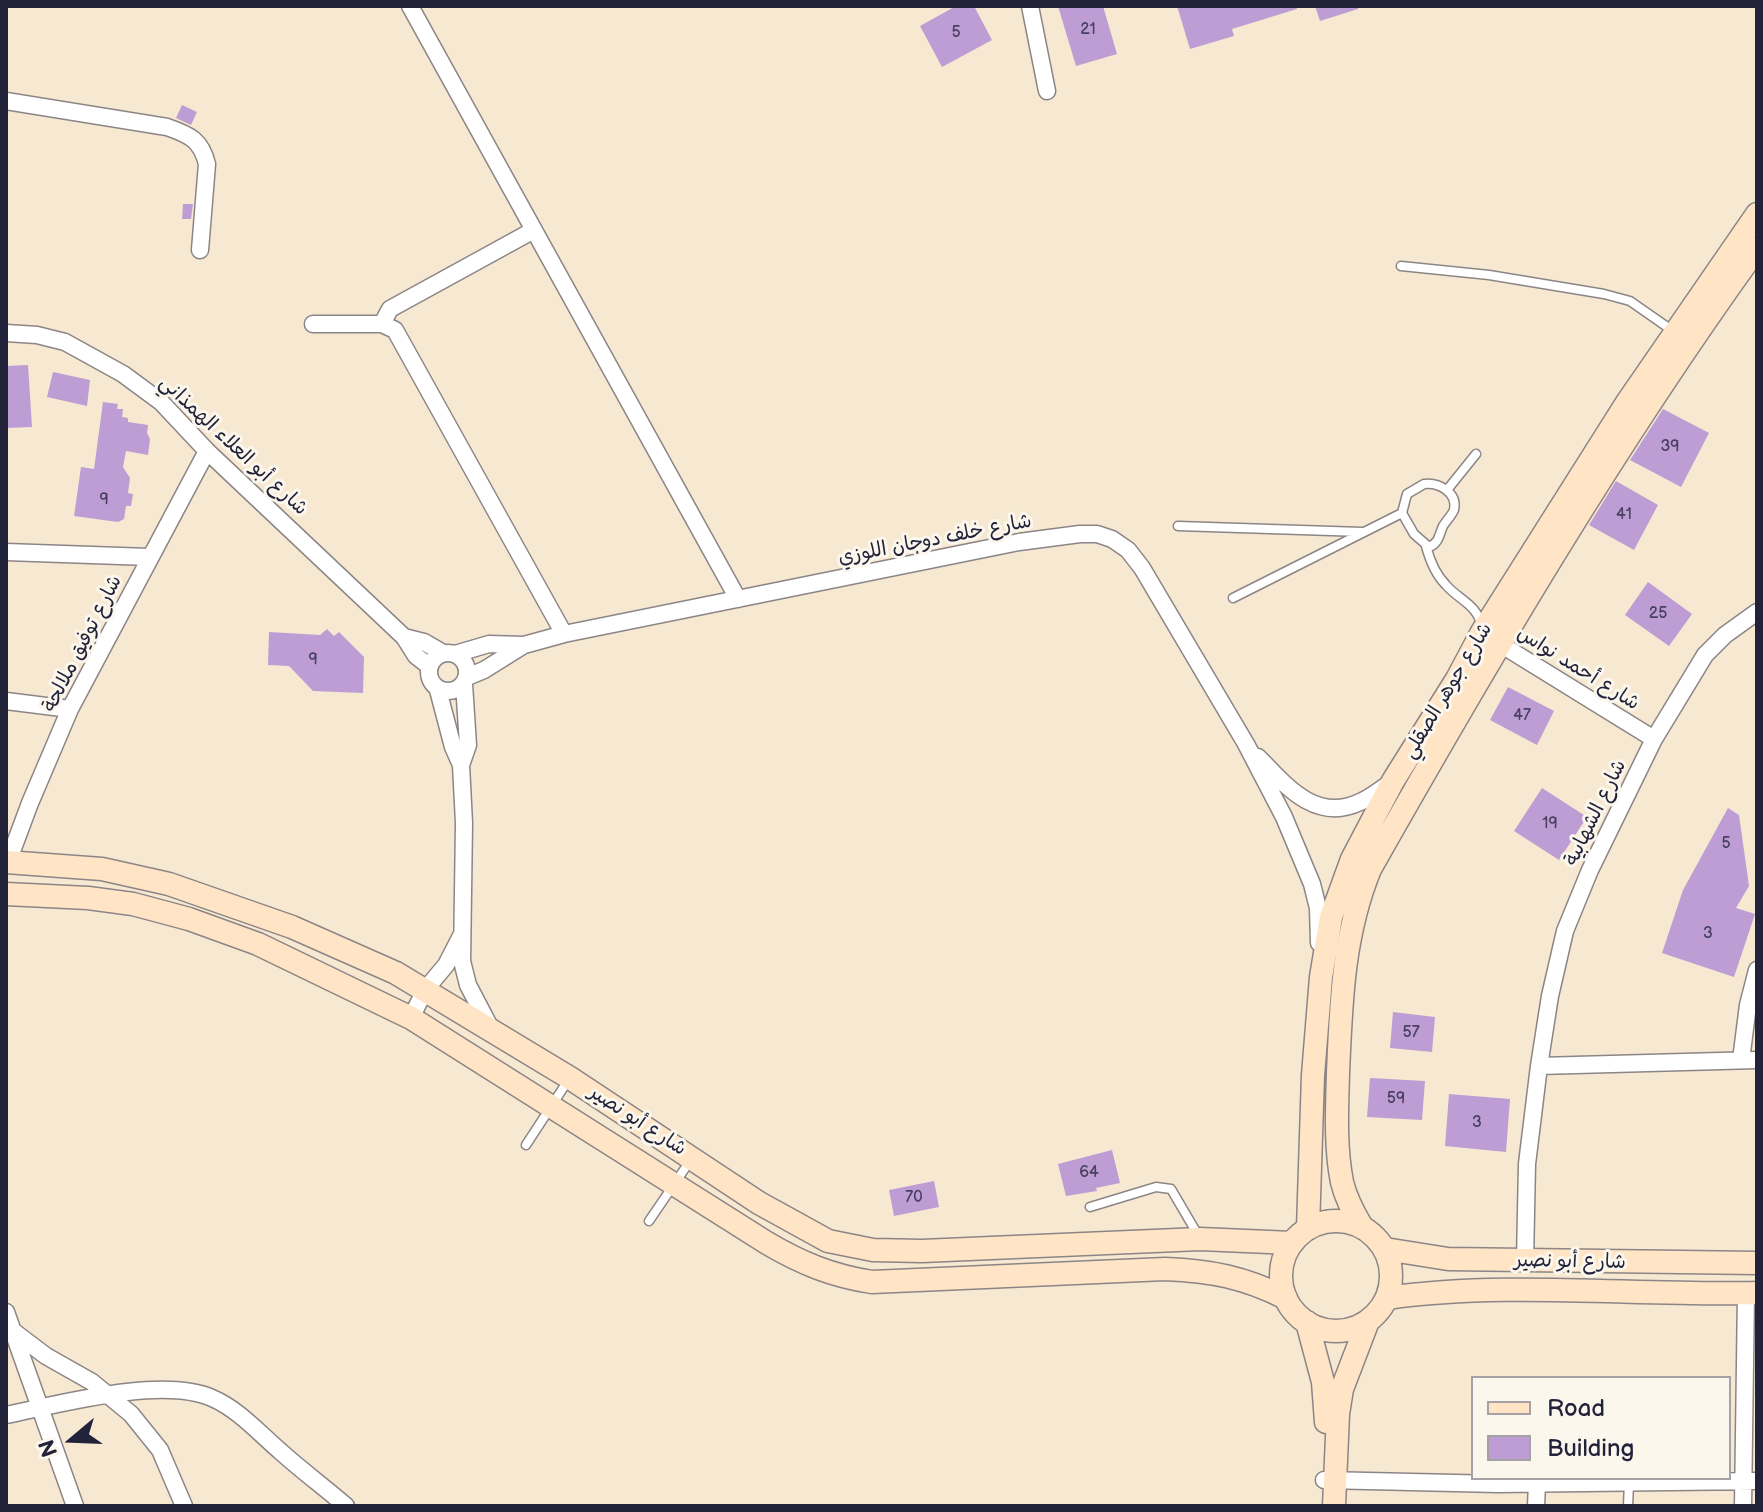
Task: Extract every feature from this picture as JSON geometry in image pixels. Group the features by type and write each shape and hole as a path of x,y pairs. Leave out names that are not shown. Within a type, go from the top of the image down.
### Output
{"main road":[{"name":"شارع جوهر الصقلي","path":"1362,1227 1348,1204 1342,1181 1337,1115 1343,977 1349,931 1370,869 1456,716 1491,638 1674,332 1757,214"},
{"name":"شارع جوهر الصقلي","path":"1300,1236 1321,977 1331,917 1364,833 1457,679 1491,638 1691,340 1757,248"},
{"name":"شارع أبو نصير","path":"7,862 102,869 181,888 292,927 396,973 570,1078 800,1228 828,1241 873,1250 922,1251 1300,1236"},
{"name":"شارع أبو نصير","path":"6,894 88,898 133,904 189,919 258,944 411,1018 674,1185 792,1258 817,1270 872,1282 1134,1270 1204,1270 1238,1277 1286,1298"},
{"path":"1344,1221 1362,1227 1375,1236 1385,1249 1391,1282 1387,1298 1368,1321 1344,1330 1325,1330 1307,1322 1295,1312 1286,1298 1282,1269 1285,1255 1300,1236 1325,1222 1344,1221"},
{"name":"شارع أبو نصير","path":"1385,1249 1433,1258 1757,1263"},
{"name":"شارع أبو نصير","path":"1387,1298 1436,1291 1498,1289 1752,1293"},
{"path":"1324,1506 1342,1389 1368,1321"},
{"path":"1307,1322 1327,1402 1329,1480 1334,1506"}],"street":[{"path":"410,6 738,599"},
{"path":"1030,6 1047,91"},
{"path":"6,101 167,127 198,140 207,164 200,250"},
{"path":"382,324 390,309 534,230"},
{"path":"313,324 382,324 395,330 564,634"},
{"name":"شارع أبو العلاء الهمذاني","path":"6,333 48,337 91,355 161,402 207,451 404,637 416,656 429,666"},
{"name":"شارع توفيق ملالحة","path":"7,862 70,709 207,451"},
{"name":"شارع خلف دوجان اللوزي","path":"465,680 524,645 564,634 1019,542 1097,534 1112,539 1128,550 1142,568 1246,744 1284,817 1312,884 1318,908 1321,977"},
{"path":"6,552 149,557"},
{"name":"شارع الشهابية","path":"1525,1261 1527,1164 1550,996 1565,931 1590,870 1654,739 1705,655 1725,635 1757,612"},
{"name":"شارع أبو العلاء الهمذاني","path":"404,637 449,654"},
{"name":"شارع أحمد نواس","path":"1491,638 1654,739"},
{"name":"شارع خلف دوجان اللوزي","path":"449,654 489,644 524,645"},
{"path":"461,765 468,745 465,663 449,654 437,656 429,666 429,680 438,690 461,765 464,823 462,961 465,977 491,1029"},
{"path":"438,690 452,692 465,680"},
{"path":"6,701 70,709"},
{"name":"شارع خلف دوجان اللوزي","path":"1246,744 1294,794 1320,807 1338,808 1361,802 1393,781"},
{"path":"411,1018 425,990 446,965 462,935"},
{"path":"1539,1066 1749,1060 1748,1005 1757,970"},
{"path":"1743,1506 1751,1481 1752,1293"},
{"path":"6,1312 75,1506"},
{"path":"13,1331 110,1396 147,1430 160,1450 184,1506"},
{"path":"6,1415 173,1388 196,1392 215,1399 244,1419 346,1506"},
{"path":"1329,1480 1537,1484 1751,1481"},
{"path":"1536,1506 1537,1484"}],"lane":[{"path":"1401,266 1489,275 1604,294 1630,301 1674,332"},
{"path":"1447,490 1476,454"},
{"path":"1426,546 1436,544 1453,511 1453,500 1447,490 1436,484 1417,486 1404,500 1402,513 1409,528 1426,546 1441,579 1476,610 1491,638"},
{"path":"1233,598 1402,513"},
{"path":"1178,526 1363,532"},
{"path":"526,1145 570,1078"},
{"path":"649,1221 693,1157"},
{"path":"1090,1207 1156,1187 1171,1189 1200,1239"},
{"path":"1628,1506 1629,1482"}],"building":[{"path":"956,6 974,6 992,40 942,67 920,26"},
{"path":"1058,6 1103,6 1117,54 1076,66"},
{"path":"1177,6 1296,6 1297,9 1232,29 1234,36 1190,49"},
{"path":"1315,6 1358,6 1358,9 1320,21"},
{"path":"182,105 197,112 191,125 176,118"},
{"path":"183,204 193,204 191,219 182,219"},
{"path":"28,365 32,427 6,428 6,366"},
{"path":"53,372 90,380 87,406 47,397"},
{"path":"103,402 118,404 117,409 123,409 122,417 128,418 128,422 148,425 150,439 148,455 126,451 123,467 130,478 128,493 133,494 131,506 126,506 124,519 118,522 74,516 81,467 94,469"},
{"path":"1663,409 1709,433 1681,487 1630,460"},
{"path":"1616,481 1658,505 1634,550 1589,525"},
{"path":"1648,582 1692,614 1669,646 1625,615"},
{"path":"327,629 334,636 339,632 364,657 363,693 313,691 289,666 268,665 269,632 320,635"},
{"path":"1508,687 1554,711 1537,745 1490,720"},
{"path":"1542,788 1587,817 1559,860 1514,831"},
{"path":"1728,808 1739,815 1749,886 1736,908 1755,914 1734,977 1662,953 1683,890"},
{"path":"1393,1012 1435,1017 1432,1052 1390,1048"},
{"path":"1370,1078 1425,1081 1422,1120 1367,1117"},
{"path":"1449,1094 1510,1099 1506,1152 1445,1146"},
{"path":"1112,1150 1120,1183 1066,1196 1058,1164"},
{"path":"934,1181 939,1207 894,1216 889,1190"}]}
